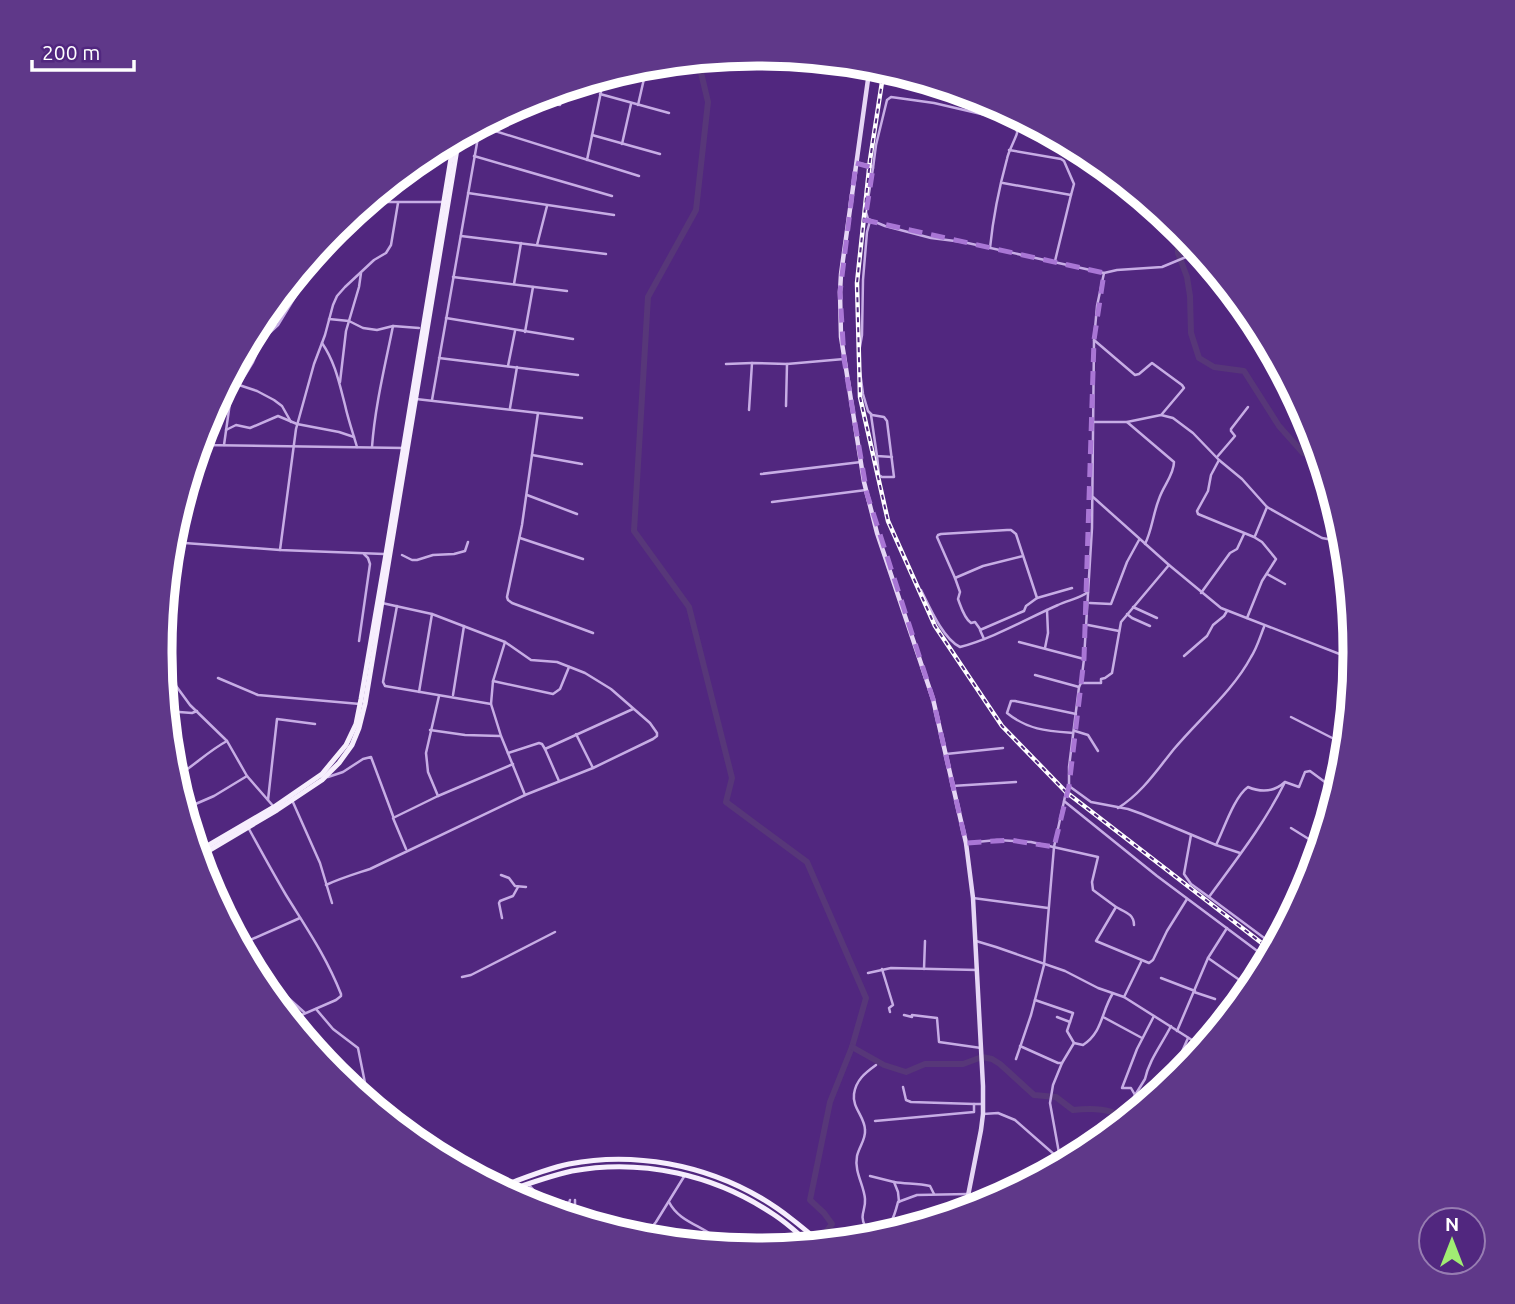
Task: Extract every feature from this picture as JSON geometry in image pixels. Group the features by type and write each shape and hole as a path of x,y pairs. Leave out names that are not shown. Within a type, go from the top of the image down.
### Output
{"main road":[{"path":"206,849 248,827 322,780 352,745 359,728 382,603 404,448 453,152"},
{"path":"206,848 313,781 340,755 353,731 416,398 441,250 445,202"},
{"path":"512,1183 572,1164 620,1160 656,1162 693,1170 744,1189 778,1209 810,1234"},
{"path":"520,1187 572,1171 637,1168 671,1172 710,1182 741,1195 776,1216 800,1236"}],"street":[{"path":"868,77 840,292 841,337 866,490 886,560 933,699 966,844 973,898 983,1104 981,1130 967,1198"},
{"path":"638,105 644,78"},
{"path":"587,160 602,87"},
{"path":"600,94 669,113"},
{"path":"995,117 934,103 891,97 887,100 876,145 866,216 870,221 930,238 963,242 1104,273 1162,267 1189,256"},
{"path":"622,144 631,104"},
{"path":"990,248 1009,150 1017,129 1013,126"},
{"path":"493,130 639,176"},
{"path":"592,135 660,154"},
{"path":"432,400 477,139"},
{"path":"1009,150 1061,159 1074,184 1055,261"},
{"path":"474,156 612,196"},
{"path":"856,163 873,168"},
{"path":"1002,183 1071,195"},
{"path":"468,193 614,215"},
{"path":"382,202 445,202"},
{"path":"280,550 297,424 314,363 337,296 391,246 398,203"},
{"path":"537,245 547,205"},
{"path":"868,411 872,415 886,418 894,477 879,475 870,414 868,411 863,394 859,352 864,265 870,221"},
{"path":"461,236 606,254"},
{"path":"514,284 521,243"},
{"path":"340,382 346,331 361,273"},
{"path":"1016,1059 1044,964 1054,848 1069,786 1069,767 1084,659 1093,497 1094,340 1104,273"},
{"path":"453,276 567,291"},
{"path":"263,339 278,325 304,282"},
{"path":"525,332 533,287"},
{"path":"446,318 573,339"},
{"path":"329,319 349,321 363,328 377,330 393,326 419,328"},
{"path":"372,447 374,419 393,326"},
{"path":"508,366 515,331"},
{"path":"233,391 253,362 263,340"},
{"path":"1094,340 1135,374 1139,374 1152,363 1182,385 1183,390 1161,415"},
{"path":"322,343 331,356 340,382 357,447"},
{"path":"439,358 578,375"},
{"path":"726,364 786,364 844,359"},
{"path":"749,410 752,363"},
{"path":"786,364 786,406"},
{"path":"510,409 517,367"},
{"path":"239,385 257,391 282,406 291,422"},
{"path":"224,445 232,394"},
{"path":"416,398 582,418"},
{"path":"1247,618 1262,581 1276,559 1262,542 1254,537 1198,514 1197,511 1208,491 1218,459 1235,436 1231,429 1248,407"},
{"path":"538,413 527,495 508,600 593,633"},
{"path":"1092,422 1127,422 1161,415 1173,418 1242,479 1267,507 1322,538 1332,540"},
{"path":"226,430 236,425 250,428 278,416 297,424 354,437"},
{"path":"1127,422 1174,461 1174,468 1158,499 1145,544"},
{"path":"210,445 404,448"},
{"path":"532,455 582,464"},
{"path":"877,456 892,457"},
{"path":"761,474 861,462"},
{"path":"772,502 866,490"},
{"path":"527,495 577,514"},
{"path":"1093,497 1212,602 1227,611 1343,656"},
{"path":"175,593 190,506"},
{"path":"1254,537 1267,507"},
{"path":"984,639 975,622 968,621 958,599 960,592 956,578 938,535 1011,530 1016,534 1037,598"},
{"path":"1201,593 1230,553 1237,549 1244,534"},
{"path":"520,538 583,559"},
{"path":"1089,603 1111,604 1139,540"},
{"path":"185,542 280,550 388,554"},
{"path":"402,555 417,560 433,555 459,553 465,551 468,542"},
{"path":"359,641 370,564 364,554"},
{"path":"956,578 984,566 1023,556"},
{"path":"1035,675 1080,685 1101,683 1101,679 1112,673 1121,622 1168,565"},
{"path":"1267,574 1285,584"},
{"path":"980,630 1024,611 1026,606 1037,598 1072,588"},
{"path":"921,590 933,616 957,646 984,639 1088,592"},
{"path":"326,885 370,869 525,795 593,768 656,737 657,733 603,683 556,662 531,660 505,642 432,614 382,603"},
{"path":"397,606 385,686 491,704"},
{"path":"1133,607 1157,618"},
{"path":"1045,648 1048,633 1047,610"},
{"path":"1184,656 1227,611"},
{"path":"419,692 432,614"},
{"path":"1127,614 1150,626"},
{"path":"1087,624 1119,631"},
{"path":"453,697 464,626"},
{"path":"1118,808 1139,792 1236,680 1250,659 1265,626"},
{"path":"505,642 493,681 491,704 501,737 525,795"},
{"path":"1019,642 1084,659"},
{"path":"493,681 553,694 560,689 569,667"},
{"path":"218,678 258,695 360,704"},
{"path":"173,681 190,705 227,741 247,776 274,807"},
{"path":"438,796 428,772 426,753 439,696"},
{"path":"1076,714 1016,701 1011,701 1007,713 1020,723 1044,730 1088,735 1098,751"},
{"path":"545,749 633,709"},
{"path":"175,712 197,711"},
{"path":"1291,717 1336,740"},
{"path":"268,800 276,719 315,724"},
{"path":"430,730 501,737"},
{"path":"576,734 593,768"},
{"path":"184,771 214,747 227,741"},
{"path":"508,752 542,744 559,781"},
{"path":"946,754 1003,748"},
{"path":"322,780 371,757 407,850"},
{"path":"393,818 513,764"},
{"path":"1285,782 1299,787 1305,772 1310,771 1327,785"},
{"path":"193,806 247,776"},
{"path":"952,786 1016,782"},
{"path":"1216,845 1243,790 1277,789 1285,782"},
{"path":"1209,897 1276,801 1285,782"},
{"path":"1069,786 1091,802 1128,809 1241,853"},
{"path":"292,800 320,863 332,903"},
{"path":"1064,800 1187,899 1260,953"},
{"path":"1128,802 1128,809"},
{"path":"248,827 330,966 341,993 336,1000 299,1016"},
{"path":"1291,828 1312,841"},
{"path":"1191,835 1184,874 1191,884 1267,940"},
{"path":"966,844 997,839 1010,840 1040,843 1098,857 1092,882 1093,890 1132,916 1134,925"},
{"path":"501,875 509,878 515,886 526,887"},
{"path":"502,918 500,901 513,895 518,887"},
{"path":"973,898 1048,908"},
{"path":"1116,907 1096,941 1149,963 1187,899"},
{"path":"248,941 301,917"},
{"path":"1177,1031 1208,958 1227,928"},
{"path":"462,977 471,975 555,932"},
{"path":"923,969 925,941"},
{"path":"975,941 1065,971 1098,988 1124,997 1194,1042"},
{"path":"1208,958 1241,981"},
{"path":"1124,997 1141,960"},
{"path":"868,973 891,968 977,970"},
{"path":"882,969 893,1005 889,1008 890,1012"},
{"path":"1161,978 1215,999"},
{"path":"283,993 305,1013"},
{"path":"1035,1000 1071,1012 1073,1015 1067,1031 1074,1043 1083,1045 1096,1033 1105,1006 1113,993"},
{"path":"316,1009 333,1029 358,1048 366,1087"},
{"path":"904,1015 937,1018 939,1042 981,1051"},
{"path":"1135,1096 1131,1088 1122,1088 1154,1016"},
{"path":"1057,1017 1070,1022"},
{"path":"1103,1017 1142,1038"},
{"path":"1130,1104 1147,1075 1149,1063 1171,1026"},
{"path":"1179,1058 1188,1038"},
{"path":"1057,1155 1050,1102 1053,1085 1074,1043"},
{"path":"1020,1046 1062,1063"},
{"path":"867,1227 861,1218 865,1198 857,1168 857,1157 866,1134 865,1124 855,1108 853,1097 858,1081 876,1065"},
{"path":"903,1087 906,1100 911,1102 983,1104"},
{"path":"875,1121 974,1112 974,1104"},
{"path":"983,1114 998,1113 1015,1120 1057,1155"},
{"path":"651,1227 685,1175"},
{"path":"870,1176 930,1186 934,1194"},
{"path":"890,1222 899,1202 894,1182"},
{"path":"529,1184 539,1195"},
{"path":"899,1202 917,1195 968,1194"},
{"path":"546,1198 571,1201"},
{"path":"571,1201 574,1208"},
{"path":"569,1206 571,1201"},
{"path":"669,1202 680,1217 713,1235"}],"highlighted area":[{"path":"856,163 873,168 865,220 1104,273 1094,340 1084,659 1069,786 1054,847 1010,840 966,843 933,699 867,494 844,359 840,292"}],"waterway":[{"path":"700,70 708,102 696,210 648,297 634,531 689,607 732,778 726,802 807,862 866,998 852,1047 830,1102 810,1200 832,1224 825,1233"},
{"path":"1178,244 1190,296 1191,333 1199,358 1214,367 1244,371 1279,426 1303,453 1309,455"},
{"path":"852,1047 884,1065 906,1072 925,1064 963,1064 982,1057 992,1059 1034,1095 1056,1097 1073,1110 1094,1109 1117,1114"}],"railway":[{"path":"882,80 870,160 857,283 860,397 888,521 935,626 1002,726 1066,792 1265,945"}]}
